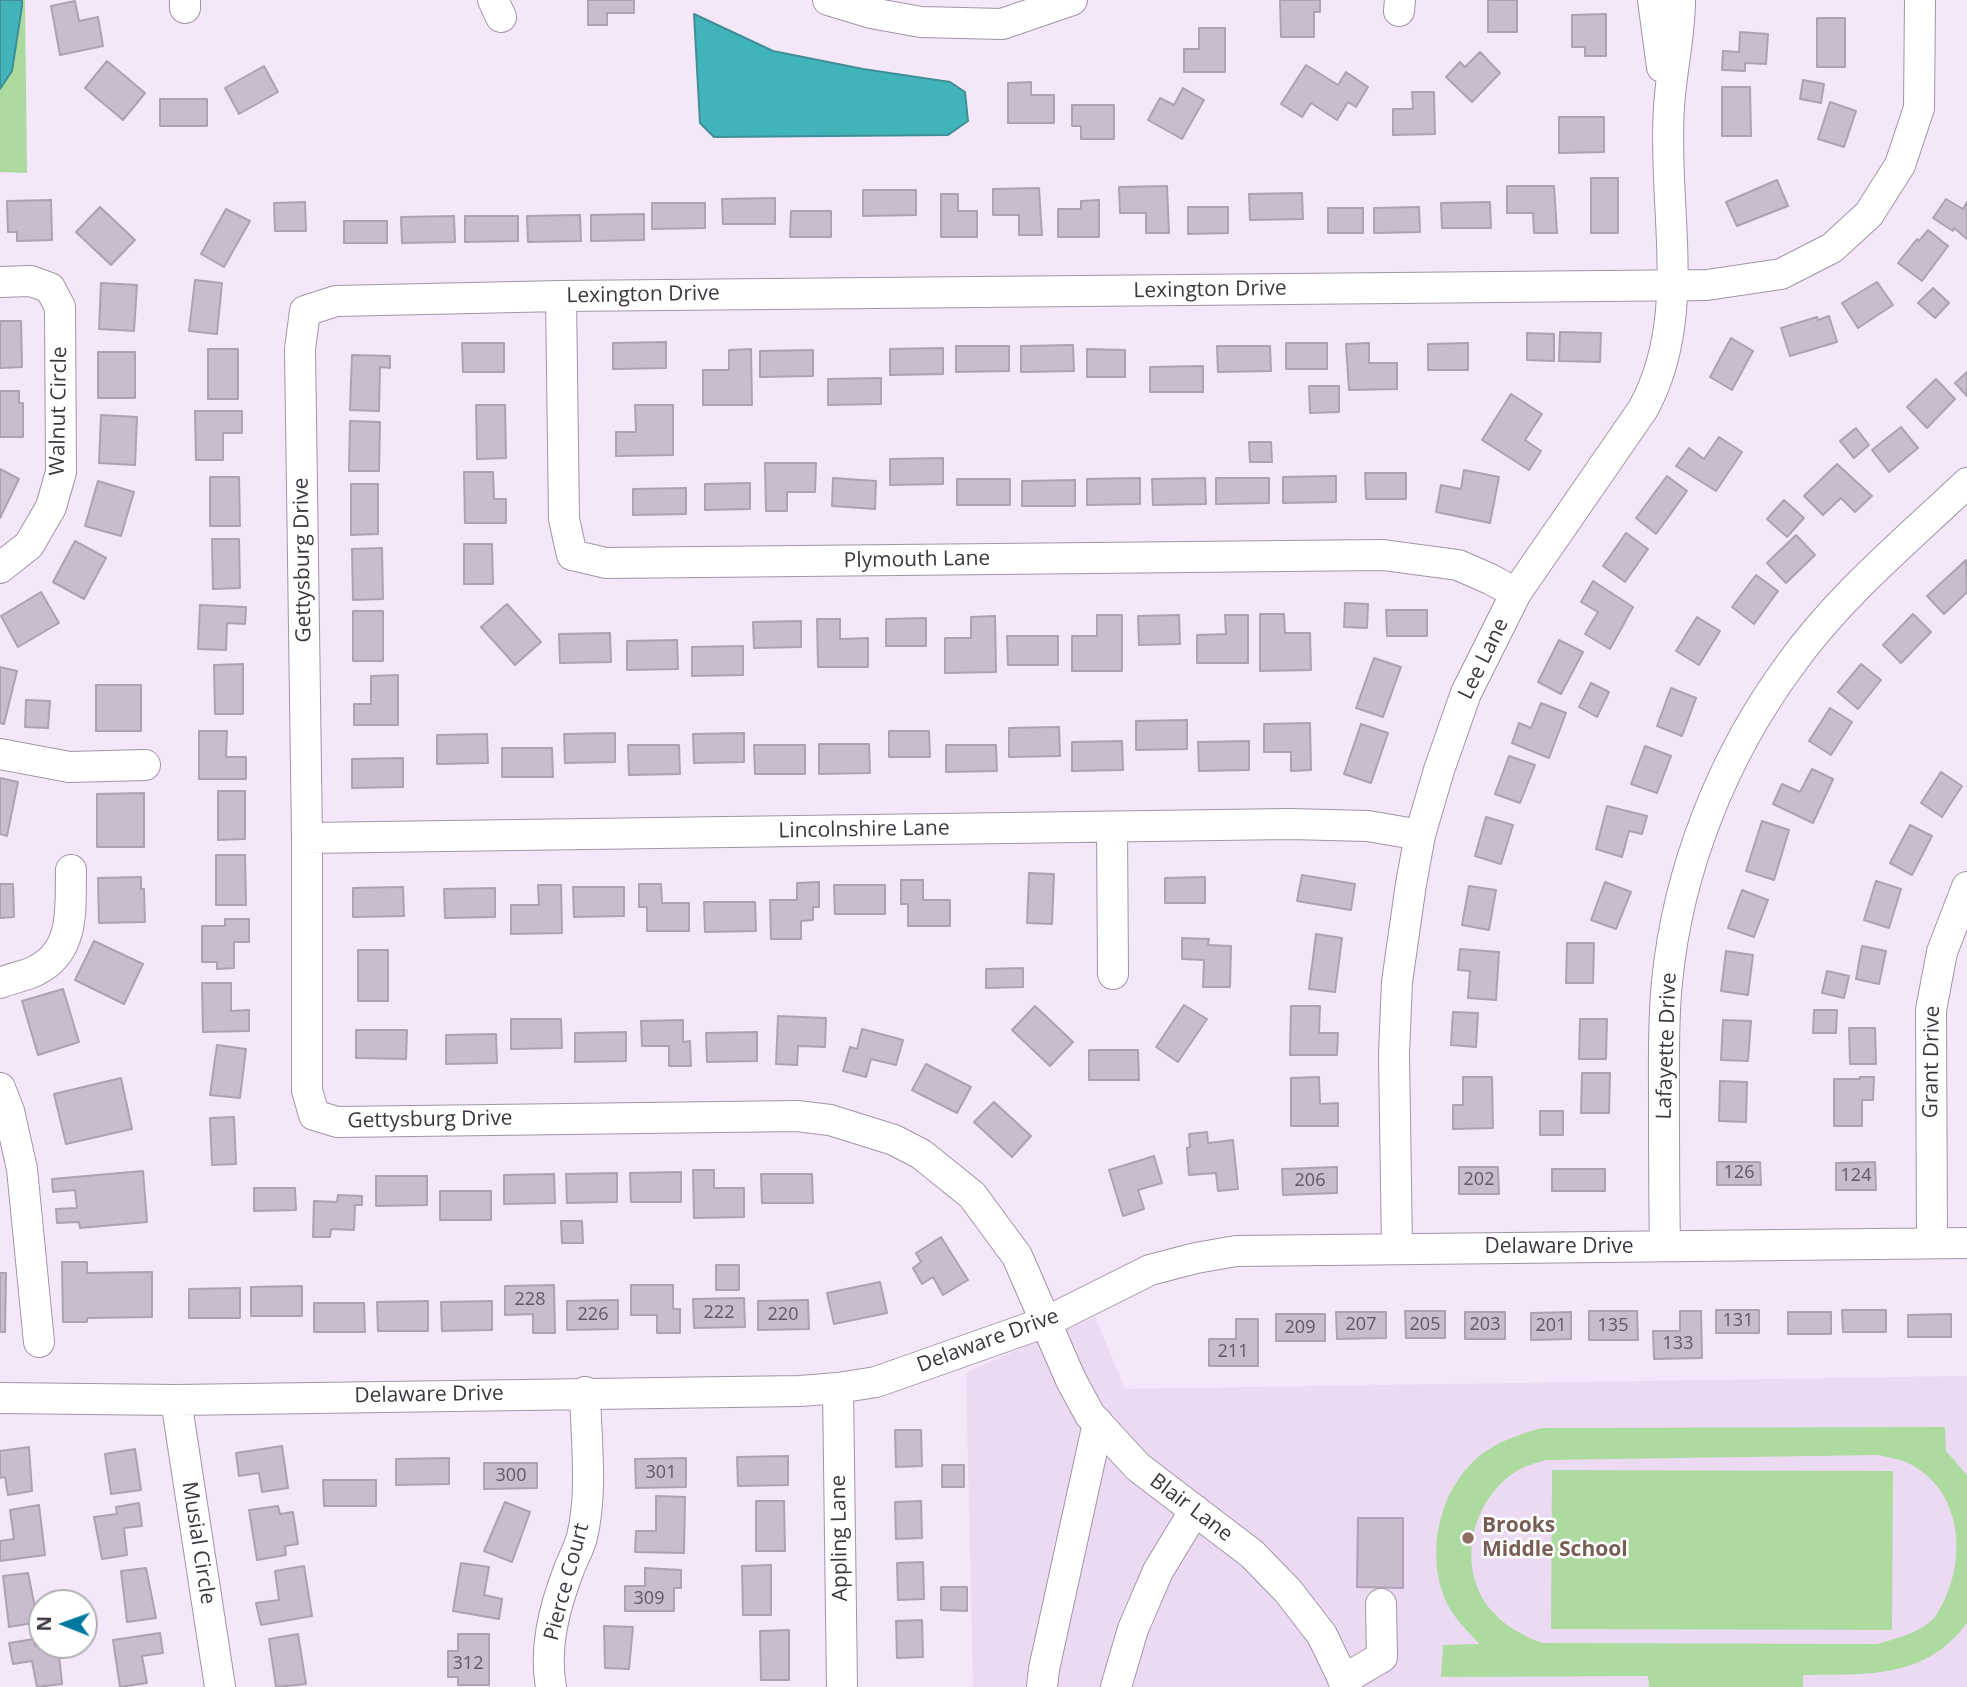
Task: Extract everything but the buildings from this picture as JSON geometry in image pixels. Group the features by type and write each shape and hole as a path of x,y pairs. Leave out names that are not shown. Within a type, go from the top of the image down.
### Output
{"street":[{"path":"828,0 869,7 921,23 1002,24 1072,0"},
{"name":"Lee Lane","path":"1654,0 1669,108"},
{"name":"Lee Lane","path":"1397,1248 1395,1018 1403,930 1420,835 1451,728 1491,640 1516,593 1652,393 1669,337 1672,285 1669,108 1680,0"},
{"name":"Lexington Drive","path":"305,311 335,301 561,296 1707,285 1781,274 1832,248 1869,214 1900,166 1919,108 1920,0"},
{"name":"Walnut Circle","path":"0,282 31,281 50,288 60,307 61,472 51,507 29,545 0,568"},
{"name":"Plymouth Lane","path":"561,296 564,519 572,555 606,563 1383,555 1458,565 1516,593"},
{"name":"Gettysburg Drive","path":"305,311 300,349 307,838 307,1090 314,1115 337,1122 779,1115 830,1120 860,1128 894,1140 921,1154 972,1195 1017,1256 1046,1322"},
{"name":"Lafayette Drive","path":"1665,1246 1663,1030 1667,980 1675,927 1693,855 1725,774 1774,688 1822,625 1858,586 1967,483"},
{"path":"0,754 69,767 145,765"},
{"name":"Lincolnshire Lane","path":"307,838 1332,824 1368,826 1420,835"},
{"path":"1112,827 1112,974"},
{"path":"0,983 39,969 62,949 70,925 71,870"},
{"name":"Grant Drive","path":"1932,1243 1931,1010 1942,952 1967,887"},
{"path":"0,1088 9,1111 22,1169 39,1342"},
{"name":"Delaware Drive","path":"0,1398 176,1399 800,1391 876,1382 1046,1322 1150,1270 1236,1251 1967,1243"},
{"name":"Blair Lane","path":"1046,1322 1071,1380 1090,1415 1138,1467 1252,1554 1295,1599 1322,1635 1345,1684"},
{"name":"Appling Lane","path":"838,1388 842,1687"},
{"name":"Pierce Court","path":"551,1687 548,1669 552,1623 567,1574 582,1538 587,1499 585,1392"},
{"name":"Musial Circle","path":"176,1399 220,1687"},
{"path":"1042,1687 1098,1423"},
{"path":"1116,1687 1133,1629 1158,1571 1195,1510"},
{"path":"1345,1684 1382,1657 1381,1604"}],"shaded area":[{"name":"Brooks Middle School","path":"1095,1317 1125,1389 1967,1376 1967,1687 973,1687 966,1372"}],"green space":[{"path":"0,0 25,0 27,173 0,172"},
{"path":"1945,1427 1946,1451 1967,1475 1967,1623 1950,1642 1933,1655 1913,1664 1872,1673 1803,1675 1803,1687 1649,1687 1648,1676 1441,1677 1443,1645 1479,1644 1454,1615 1439,1578 1437,1537 1448,1498 1458,1480 1485,1451 1541,1428","holes":["1879,1455 1910,1464 1929,1477 1942,1494 1951,1513 1956,1534 1956,1556 1953,1577 1935,1617 1916,1631 1877,1644 1542,1643 1515,1630 1497,1617 1481,1594 1474,1576 1471,1556 1473,1537 1488,1500 1515,1472 1546,1460"]},
{"path":"1552,1470 1893,1471 1892,1630 1551,1629"}],"water":[{"path":"0,0 22,0 22,6 12,71 0,89"},
{"path":"694,14 773,51 863,69 950,82 965,92 968,121 948,135 714,137 700,123"}],"place":[{"name":"Brooks Middle School","path":"1468,1538"}]}
